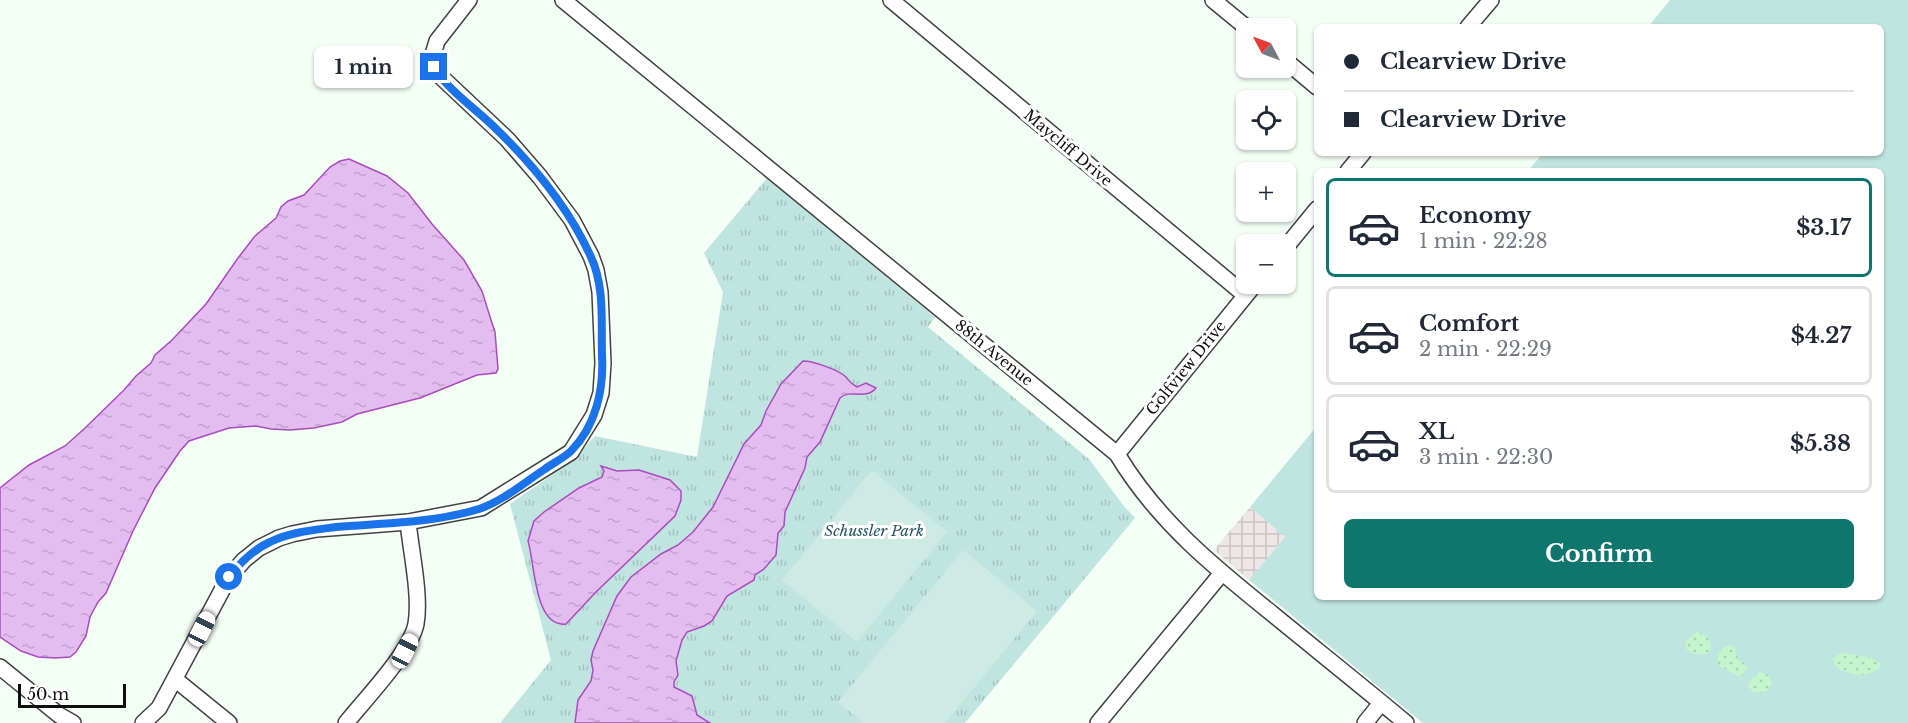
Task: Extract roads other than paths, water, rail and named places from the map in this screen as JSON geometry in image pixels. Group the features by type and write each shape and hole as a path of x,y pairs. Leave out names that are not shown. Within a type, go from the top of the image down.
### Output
{"street":[{"path":"142,723 159,708 176,680 229,577 259,548 279,538 317,529 408,522 481,508 571,452 590,424 601,393 603,363 600,292 591,256 572,220 540,177 507,139 443,80 434,67 433,49 437,41 470,0"},
{"name":"88th Avenue","path":"563,0 1116,454 1148,501 1167,522 1222,573 1406,723"},
{"name":"Maycliff Drive","path":"891,0 1236,278"},
{"path":"1213,0 1236,19"},
{"path":"1471,24 1491,0"},
{"path":"1296,69 1314,84"},
{"path":"1350,168 1360,156"},
{"path":"1296,235 1314,213"},
{"name":"Golfview Drive","path":"1116,454 1246,294"},
{"path":"346,723 405,651 416,626 417,602 408,522"},
{"path":"1098,723 1222,573"},
{"path":"0,667 59,715 73,723"},
{"path":"176,680 229,723"},
{"path":"1365,723 1382,703"}],"water":[{"path":"349,159 387,176 408,193 464,260 482,291 495,332 498,369 496,373 477,375 420,398 357,414 342,422 290,430 256,426 229,428 189,441 155,488 106,593 90,617 86,636 76,652 70,657 38,657 21,651 0,637 0,488 29,465 65,446 84,429 151,363 155,355 206,304 255,236 276,218 281,207 288,201 304,195 330,167"},
{"path":"803,361 819,364 838,372 857,387 866,383 876,388 867,394 849,394 840,398 820,442 807,457 805,468 785,512 784,526 778,533 776,555 764,569 755,575 754,580 727,596 712,621 687,632 682,640 676,661 678,675 674,687 692,696 697,715 710,723 575,723 578,700 591,681 593,651 617,596 631,577 693,532 713,507 744,444 761,425 781,384"},
{"path":"601,466 617,471 639,470 670,480 681,491 681,500 675,516 566,624 555,622 548,616 542,605 528,541 534,521 579,488 602,477 604,471"}],"park label":[{"name":"Schussler Park","path":"874,531"}]}
